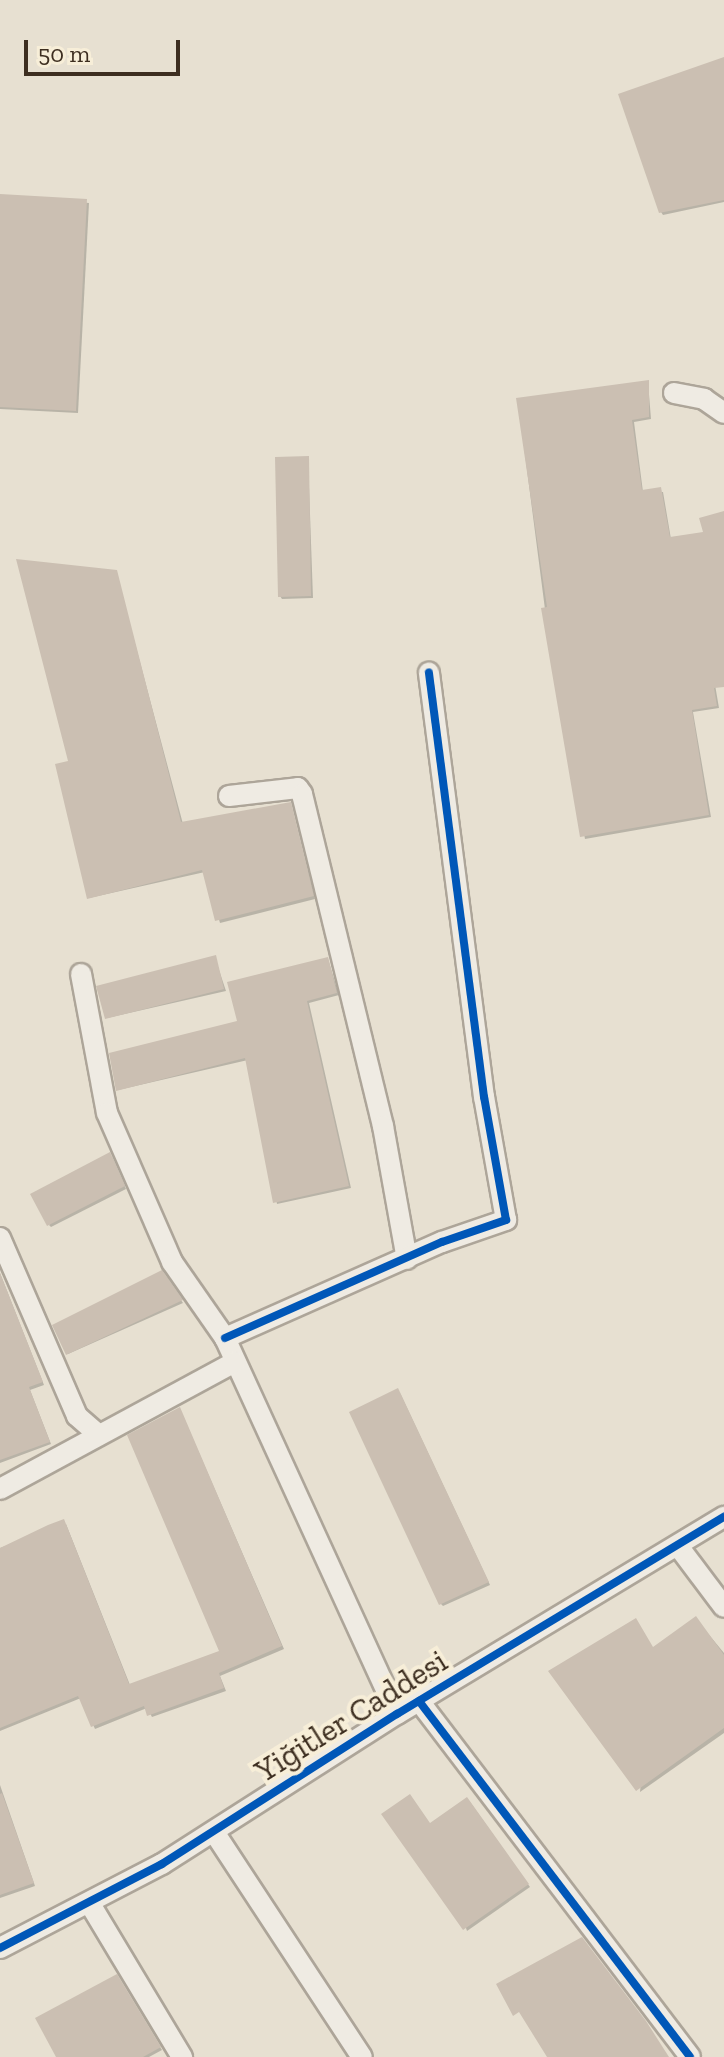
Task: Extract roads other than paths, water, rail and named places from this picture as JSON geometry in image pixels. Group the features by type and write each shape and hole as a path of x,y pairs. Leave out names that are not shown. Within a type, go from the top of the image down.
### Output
{"street":[{"path":"674,393 704,399 724,413"},
{"path":"225,1338 506,1220 484,1097 429,673"},
{"path":"229,796 298,788 302,794 376,1095 407,1259"},
{"path":"81,974 107,1113 172,1262 225,1338 397,1714"},
{"path":"0,1238 77,1416 99,1435"},
{"path":"0,1489 235,1362"},
{"name":"Yiğitler Caddesi","path":"0,1948 90,1904 214,1832 397,1714 724,1517"},
{"path":"678,1546 724,1607"},
{"path":"419,1701 690,2057"},
{"path":"214,1832 362,2057"},
{"path":"90,1904 182,2057"}]}
